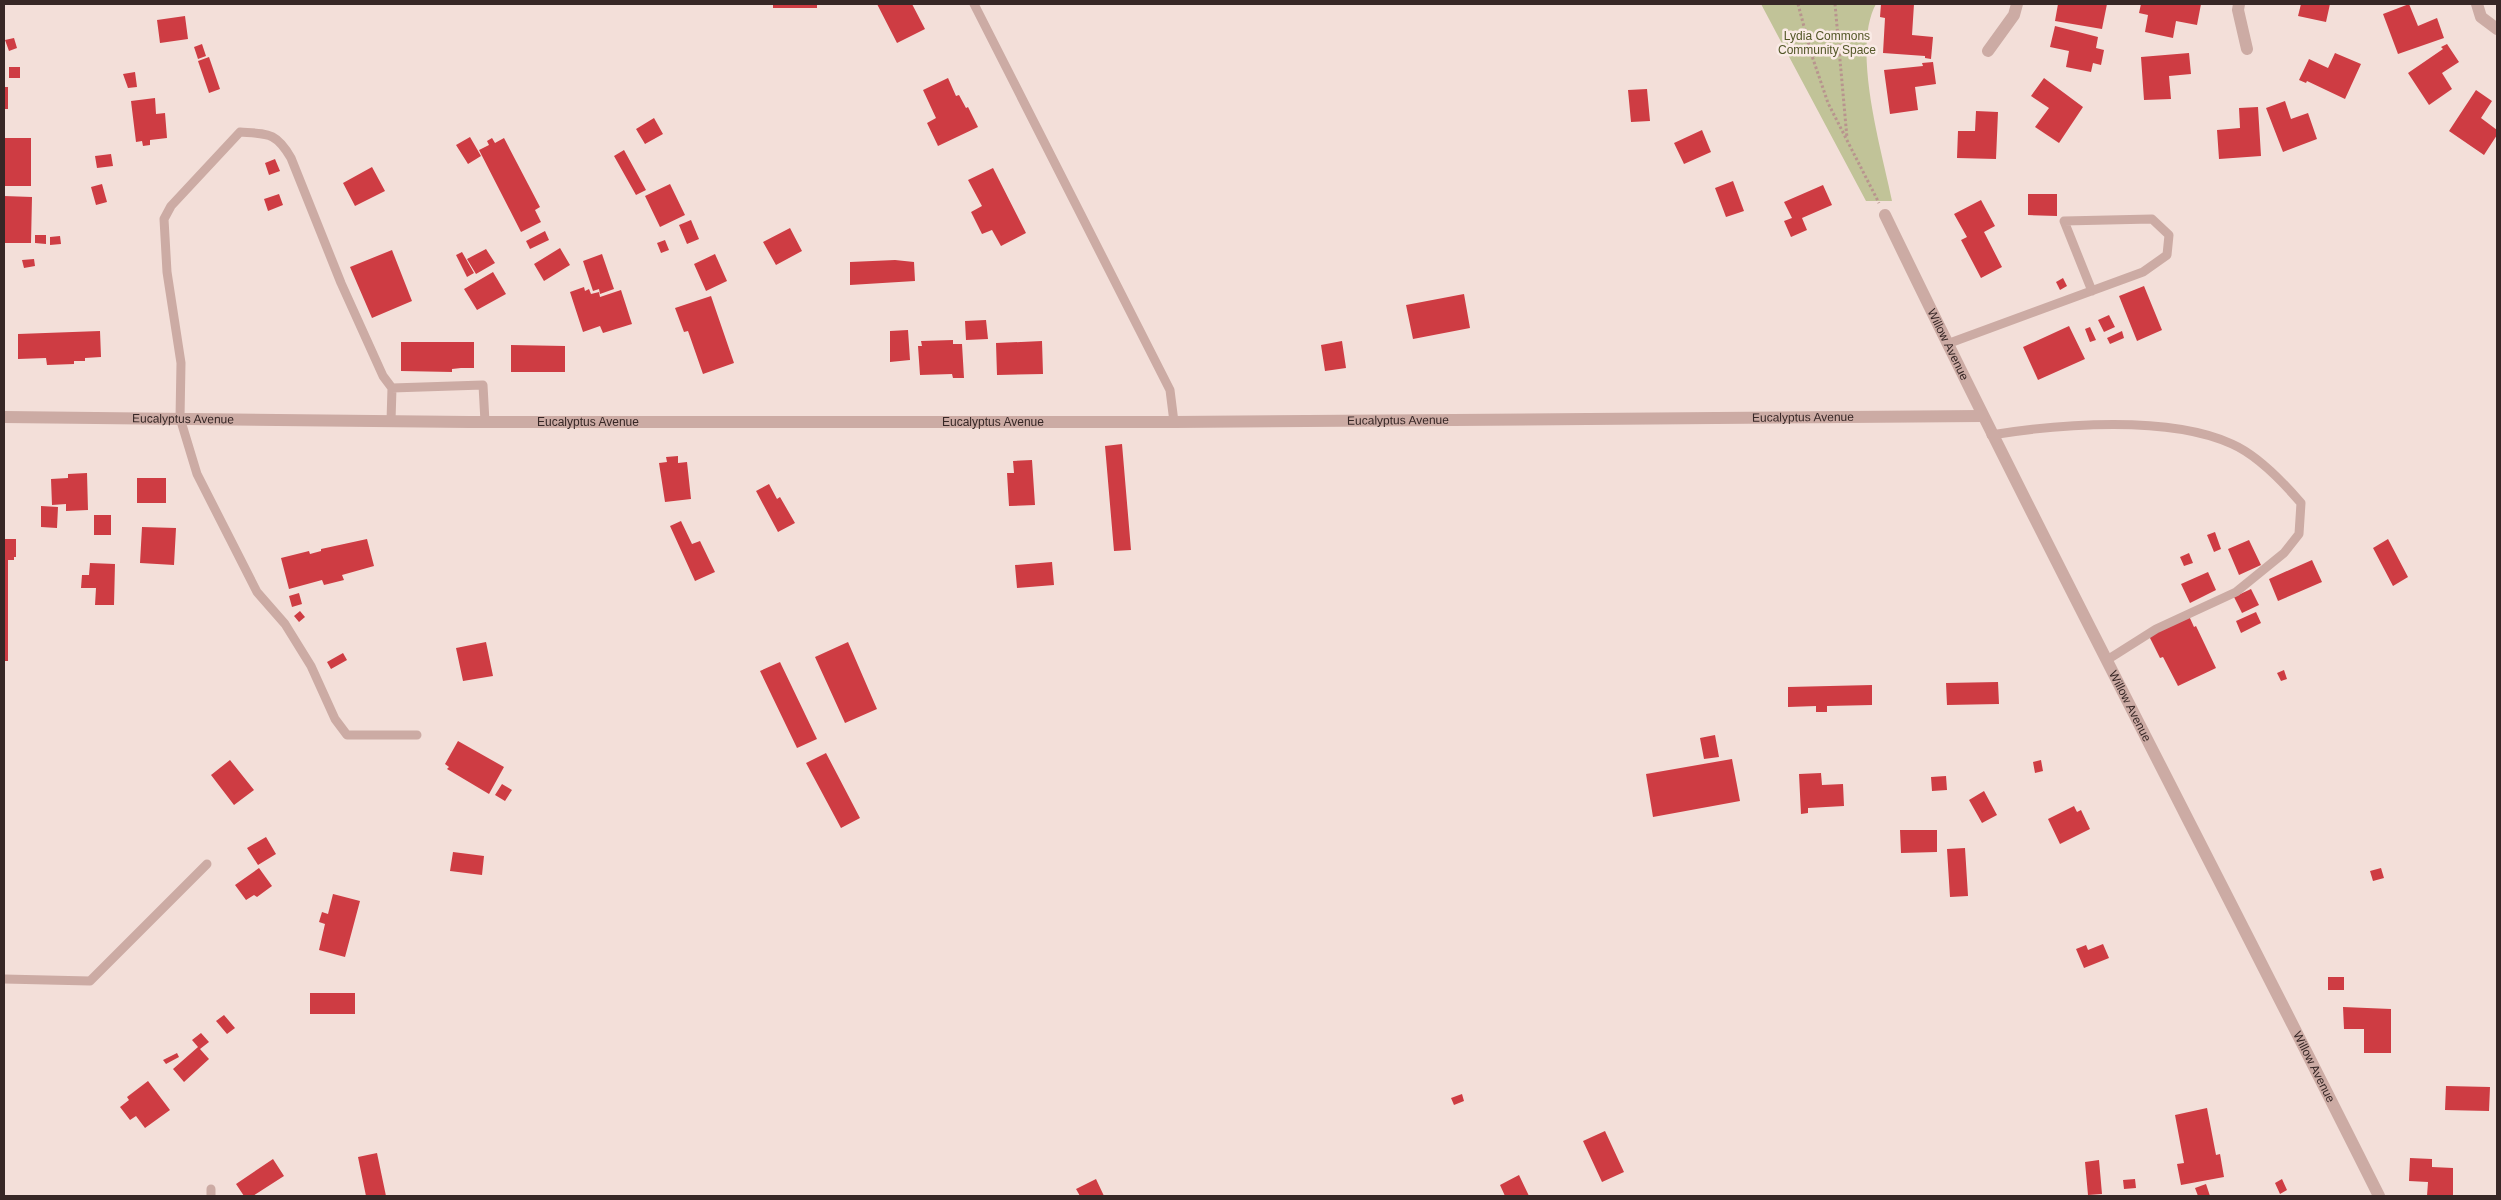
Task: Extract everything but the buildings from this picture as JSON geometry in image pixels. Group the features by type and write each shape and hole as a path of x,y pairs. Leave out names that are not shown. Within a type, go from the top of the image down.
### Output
{"street":[{"path":"1988,51 2014,15 2017,4"},
{"path":"2240,4 2238,10 2247,49"},
{"path":"2477,4 2481,17 2497,29"},
{"name":"Willow Avenue","path":"1885,214 1991,435 2379,1196"},
{"name":"Eucalyptus Avenue","path":"4,417 485,422 1174,422 1982,416"}],"lane":[{"path":"974,4 1170,390 1174,422"},
{"path":"391,421 392,388 383,376 345,292 290,158 281,141 265,134 240,132 171,206 164,219 166,272 181,362 180,418 197,474 257,592 285,624 311,666 335,720 347,734 417,734"},
{"path":"1947,344 2092,291 2143,272 2167,255 2169,235 2152,219 2064,221 2092,291"},
{"path":"392,388 483,386 485,422"},
{"path":"1991,435 2034,428 2120,426 2182,428 2233,444 2279,477 2301,503 2299,534 2277,558 2236,592 2156,629 2106,660"},
{"path":"4,979 90,980 207,864"}],"path":[{"path":"1798,4 1811,53 1828,103 1885,214"},
{"path":"1835,4 1847,140"}],"green space":[{"name":"Lydia Commons Community Space","path":"1761,4 1876,4 1869,23 1867,73 1876,129 1892,201 1866,201"}]}
